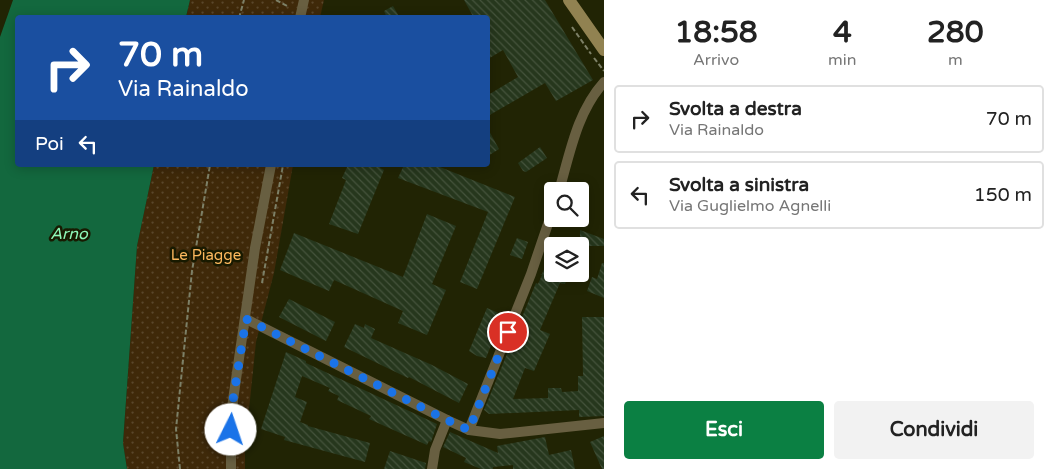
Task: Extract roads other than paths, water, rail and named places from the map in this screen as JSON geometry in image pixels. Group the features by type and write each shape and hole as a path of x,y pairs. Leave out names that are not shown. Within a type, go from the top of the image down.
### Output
{"main road":[{"path":"569,0 604,50"}],"street":[{"path":"301,15 304,0"},
{"path":"562,182 579,122 591,98 604,82"},
{"path":"231,469 233,400 255,248 271,167"},
{"path":"469,430 531,274 547,227"},
{"path":"246,319 469,430 500,434 604,423"},
{"path":"432,469 435,450 447,420"}],"water":[{"name":"Arno","path":"13,0 190,0 186,15 15,15 15,167 154,167 137,246 123,443 127,469 0,469 0,37"}],"park label":[{"name":"Le Piagge","path":"206,255"}]}
